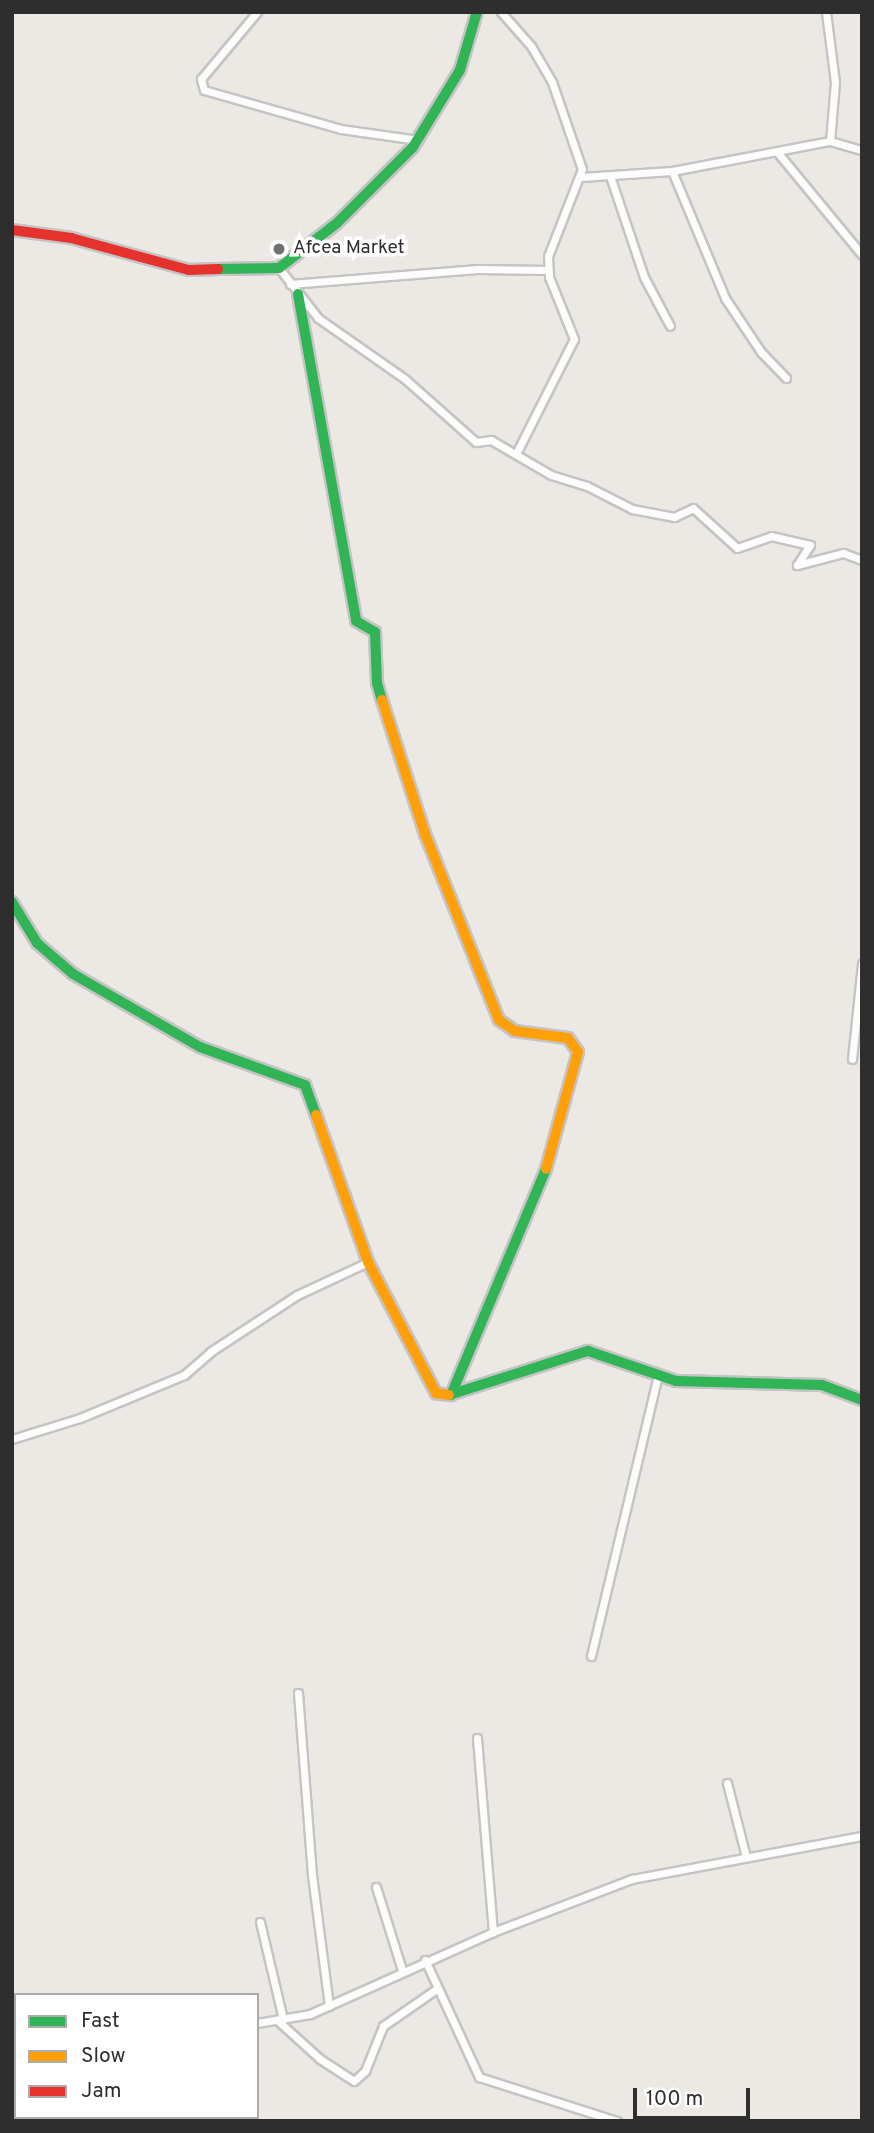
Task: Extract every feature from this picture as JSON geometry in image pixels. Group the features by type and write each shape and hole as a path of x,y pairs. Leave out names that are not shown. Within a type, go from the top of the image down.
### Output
{"street":[{"path":"257,12 201,79 200,87 329,126 418,140"},
{"path":"12,230 71,238 189,270 239,272 278,268 370,193 418,140 460,69 477,12"},
{"path":"501,12 531,46 552,82 578,154 581,177 553,236 548,270 575,335 516,454"},
{"path":"827,12 835,82 830,141"},
{"path":"581,177 672,171 830,141 862,150"},
{"path":"778,153 862,255"},
{"path":"672,171 726,298 761,352 786,378"},
{"path":"610,176 644,277 670,326"},
{"path":"278,268 298,294 338,335 405,379 475,442 491,440 551,475 587,486 632,509 674,517 693,508 737,548 771,536 810,545 797,565 843,553 862,560"},
{"path":"290,284 477,270 548,270"},
{"path":"298,294 356,621 375,632 377,683 425,834 499,1020 515,1031 568,1038 578,1052 541,1186 451,1395"},
{"path":"12,902 37,943 56,962 127,1007 200,1047 301,1081 368,1262 436,1393 451,1395 588,1350 676,1381 822,1385 862,1400"},
{"path":"852,1059 862,964"},
{"path":"12,1439 69,1422 184,1375 210,1352 297,1295 368,1262"},
{"path":"591,1656 658,1375"},
{"path":"298,1693 312,1875 329,2006"},
{"path":"477,1738 492,1932"},
{"path":"727,1783 746,1857"},
{"path":"259,2023 329,2006 425,1960 632,1879 862,1836"},
{"path":"376,1887 402,1970"},
{"path":"260,1922 280,2019 320,2059 355,2081 365,2071 383,2026 435,1990"},
{"path":"425,1960 435,1990 479,2077 617,2121"}],"traffic: fast":[{"path":"218,269 279,268 337,223 413,147 460,70 477,12"},
{"path":"298,294 356,621 375,632 377,683 382,700"},
{"path":"12,902 37,943 73,974 200,1047 305,1085 316,1115"},
{"path":"451,1395 546,1169"},
{"path":"449,1395 588,1351 676,1381 822,1385 862,1400"}],"traffic: slow":[{"path":"382,700 425,834 499,1020 515,1031 568,1038 578,1052 546,1169"},
{"path":"316,1115 368,1262 436,1393 449,1395"}],"traffic: jam":[{"path":"12,230 71,238 189,270 218,269"}],"place":[{"name":"Afcea Market","path":"279,249"}]}
